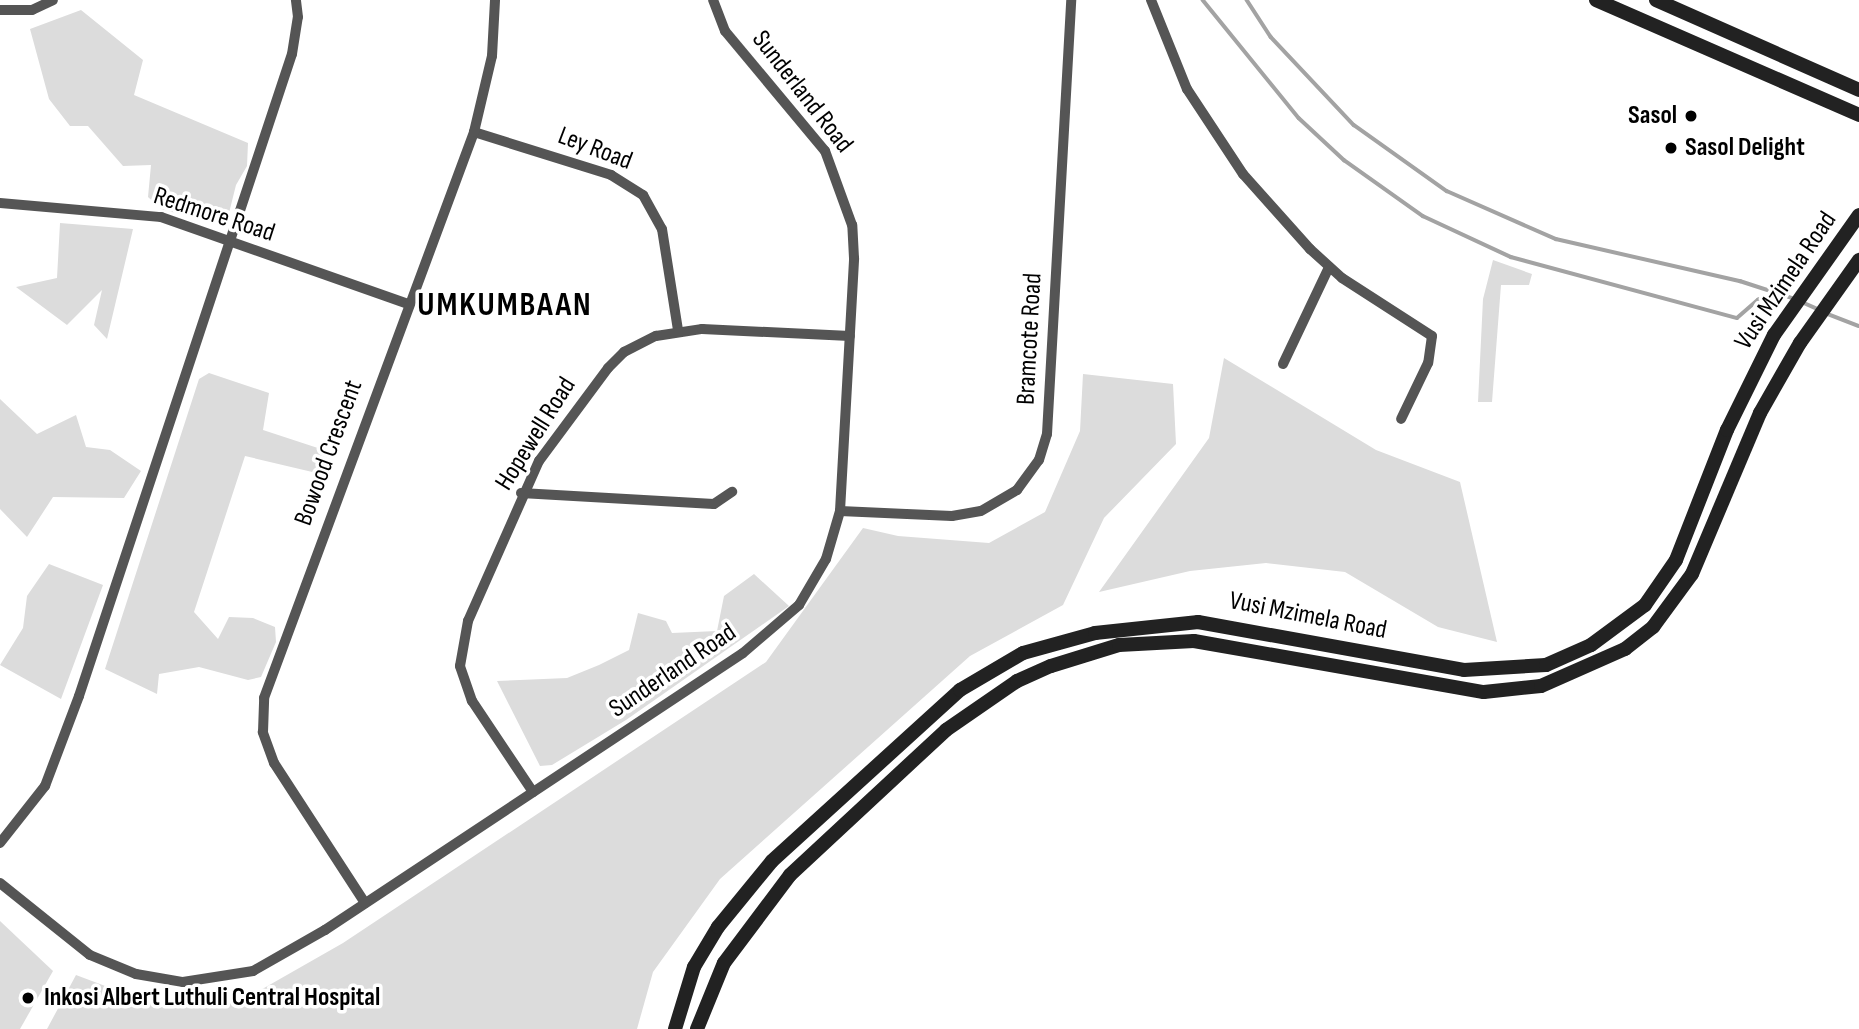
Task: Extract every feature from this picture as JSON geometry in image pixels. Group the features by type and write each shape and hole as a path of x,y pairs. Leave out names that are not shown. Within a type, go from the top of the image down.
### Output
{"main road":[{"path":"1596,0 1859,115"},
{"path":"1656,0 1859,90"},
{"name":"Vusi Mzimela Road","path":"675,1029 694,967 718,926 772,861 960,690 1023,653 1096,633 1198,622 1464,670 1546,665 1591,645 1645,605 1676,560 1727,430 1774,335 1859,215"},
{"name":"Vusi Mzimela Road","path":"697,1029 724,963 790,875 946,730 1017,681 1051,666 1119,645 1194,641 1484,692 1541,686 1625,649 1653,627 1692,573 1760,413 1800,343 1859,260"}],"street":[{"path":"0,10 32,10 53,0"},
{"path":"0,843 36,800 52,771 292,54 298,17 296,0"},
{"name":"Bowood Crescent","path":"365,903 275,763 263,732 262,711 408,304 474,132 492,56 495,0"},
{"name":"Sunderland Road","path":"0,883 90,955 136,974 183,982 232,976 274,962 777,627 815,582 840,511 850,336 852,225 836,173 825,151 725,31 713,0"},
{"name":"Bramcote Road","path":"840,511 952,516 981,511 1017,490 1038,460 1047,434 1071,0"},
{"path":"1152,0 1199,111 1243,174 1329,267 1432,336 1428,363 1401,419"},
{"name":"Ley Road","path":"474,132 611,175 643,195 662,229 678,330"},
{"name":"Redmore Road","path":"0,203 145,214 408,304"},
{"path":"1283,364 1329,267"},
{"name":"Hopewell Road","path":"533,792 463,686 460,666 468,621 521,493 608,368 636,345 678,330 850,336"},
{"path":"521,493 713,504 732,492"}],"shaded area":[{"path":"81,10 143,60 134,95 248,143 247,166 236,185 228,217 220,225 161,209 148,197 151,165 123,166 88,126 70,126 49,99 30,29"},
{"path":"60,223 133,229 107,339 94,325 102,290 67,325 16,287 57,278"},
{"path":"1493,260 1532,274 1529,285 1501,285 1492,402 1478,402 1483,299"},
{"path":"1224,358 1376,450 1460,482 1497,642 1438,627 1345,572 1266,563 1190,571 1099,592 1209,438"},
{"path":"209,373 269,393 263,430 330,452 332,464 325,475 245,456 194,612 218,639 229,617 253,618 275,627 276,642 261,677 248,680 199,667 159,674 157,694 105,669 199,379"},
{"path":"1083,374 1173,384 1176,444 1104,518 1063,605 970,656 720,879 653,972 637,1029 47,1029 76,975 161,1007 245,999 343,943 766,662 863,528 898,536 989,543 1045,512 1080,431"},
{"path":"0,399 37,434 76,415 86,447 110,450 141,471 124,498 53,497 27,537 0,509"},
{"path":"49,564 103,585 61,699 0,665 23,628 27,596"},
{"path":"754,574 789,606 626,720 552,765 540,766 497,681 567,678 599,665 629,650 638,613 666,621 672,633 717,631 724,596"},
{"name":"Inkosi Albert Luthuli Central Hospital","path":"0,921 53,971 20,1029 0,1029"}],"waterway":[{"path":"1203,0 1299,118 1344,160 1423,216 1511,257 1737,318 1758,300 1781,294"},
{"path":"1247,0 1271,37 1354,125 1447,191 1556,239 1740,281 1795,299"},
{"path":"1802,302 1818,309"},
{"path":"1825,313 1859,326"}],"place":[{"name":"Sasol","path":"1691,116"},
{"name":"Sasol Delight","path":"1671,148"},
{"name":"Inkosi Albert Luthuli Central Hospital","path":"28,998"}],"district":[{"name":"UMKUMBAAN","path":"505,306"}]}
